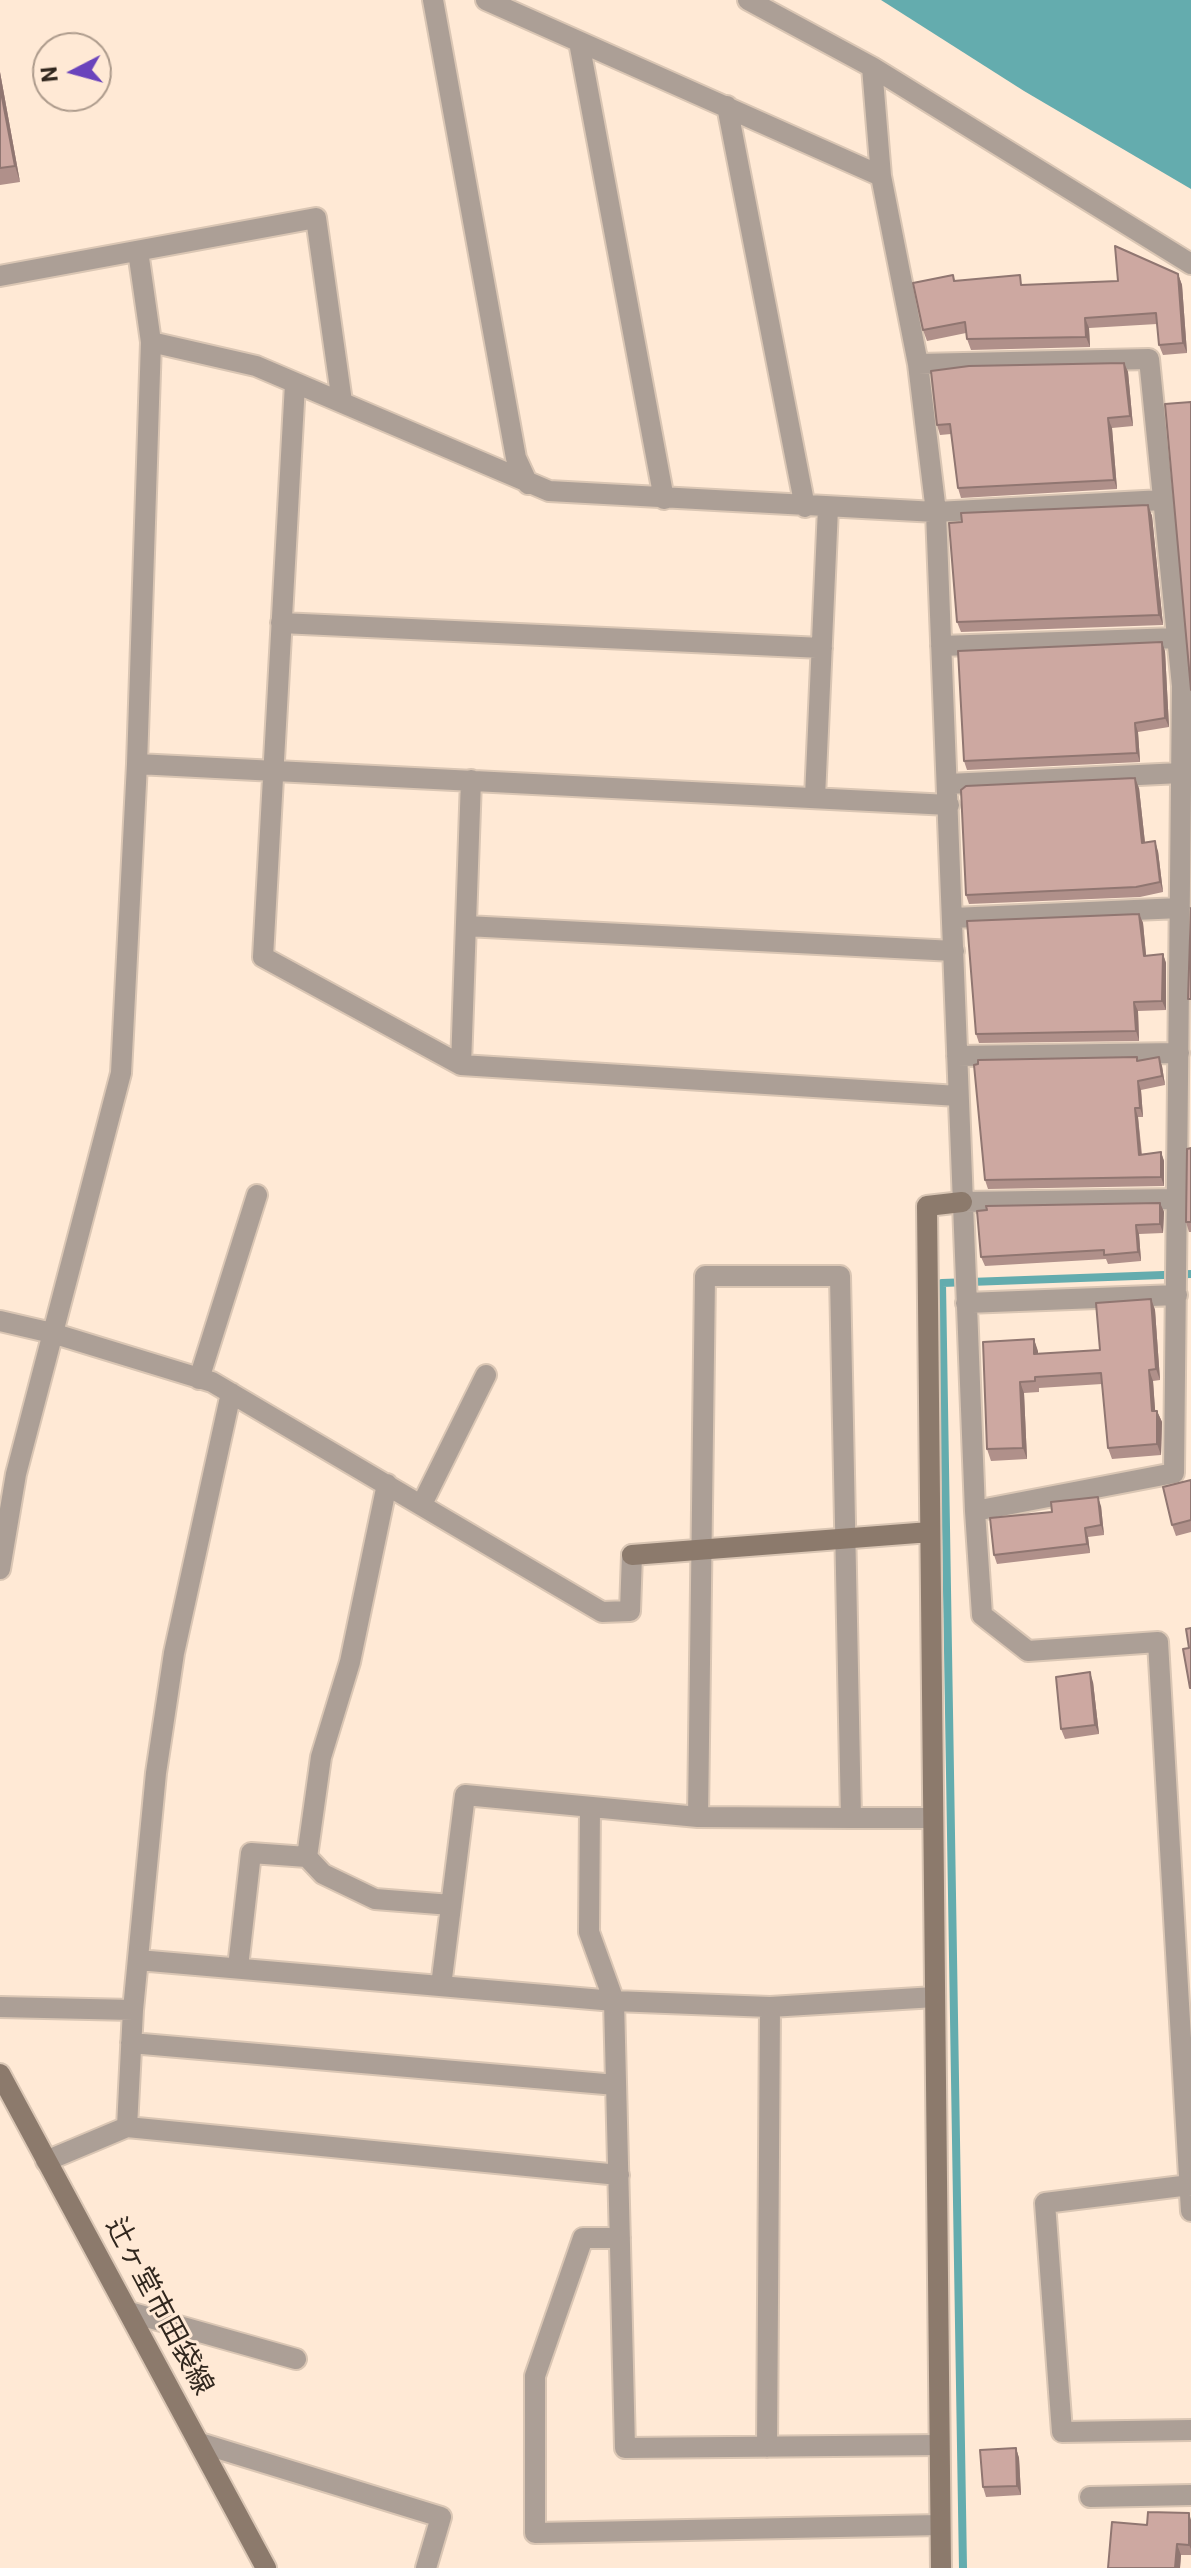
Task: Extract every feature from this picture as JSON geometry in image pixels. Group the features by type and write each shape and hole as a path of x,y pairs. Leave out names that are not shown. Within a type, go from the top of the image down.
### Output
{"street":[{"path":"433,0 516,458 528,484"},
{"path":"486,0 881,176"},
{"path":"748,0 872,67 1191,264"},
{"path":"579,42 664,499"},
{"path":"872,67 881,176 918,364 936,512 966,1303 982,1615 1028,1651 1158,1642 1191,2211"},
{"path":"727,106 805,507"},
{"path":"0,276 316,218 342,402"},
{"path":"0,1569 16,1474 121,1073 137,764 151,342 138,251"},
{"path":"151,342 256,366 549,491 936,512 1163,500"},
{"path":"918,364 1149,359 1177,638 1185,663 1181,773 1174,1473 975,1511"},
{"path":"295,384 263,957 461,1065 958,1096"},
{"path":"815,797 828,508"},
{"path":"281,623 822,648"},
{"path":"941,646 1177,638"},
{"path":"137,764 949,805"},
{"path":"948,784 1181,773"},
{"path":"461,1065 471,780"},
{"path":"953,918 1180,908"},
{"path":"466,926 954,951"},
{"path":"957,1056 1179,1053"},
{"path":"199,1379 257,1195"},
{"path":"941,2568 927,1206 962,1202 1178,1199"},
{"path":"698,1817 705,1276 840,1276 851,1818"},
{"path":"966,1303 1177,1295"},
{"path":"0,1321 52,1333 199,1379 231,1393 422,1504 566,1594 602,1612 630,1611 632,1555 930,1532"},
{"path":"422,1504 486,1375"},
{"path":"127,2127 133,2010 156,1773 174,1653 231,1393"},
{"path":"307,1857 321,1757 350,1662 387,1484"},
{"path":"441,1986 465,1795 698,1817 933,1818"},
{"path":"590,1807 589,1932 614,2001 625,2448 939,2445"},
{"path":"238,1967 251,1853 307,1857 323,1874 375,1899 451,1905"},
{"path":"138,1960 614,2001 770,2007 935,1997"},
{"path":"0,2007 133,2010"},
{"path":"767,2447 770,2007"},
{"path":"131,2043 616,2085"},
{"name":"辻ヶ堂市田袋線","path":"0,2074 266,2568"},
{"path":"46,2161 127,2127 619,2175"},
{"path":"1190,2185 1045,2203 1062,2432 1191,2430"},
{"path":"620,2238 583,2238 535,2376 535,2533 940,2525"},
{"path":"129,2312 296,2359"},
{"path":"200,2443 441,2517 426,2568"},
{"path":"1090,2497 1191,2495"}],"water":[{"path":"881,0 1191,0 1191,189 1024,91"}],"building":[{"path":"0,87 15,166 0,168"},
{"path":"1115,246 1178,274 1183,343 1159,345 1156,313 1085,318 1086,337 967,339 965,322 923,330 913,283 953,275 954,281 1020,275 1021,285 1118,281"},
{"path":"1124,363 1130,416 1108,418 1114,480 958,488 950,424 937,425 931,371 969,366"},
{"path":"1191,402 1191,690 1165,404"},
{"path":"1148,505 1159,615 957,622 949,523 962,522 961,513"},
{"path":"1162,642 1165,718 1135,723 1137,753 964,761 958,651"},
{"path":"1135,778 1142,843 1155,841 1160,882 1136,887 966,895 961,790 966,786"},
{"path":"1191,908 1191,999 1188,999"},
{"path":"1139,914 1144,956 1163,954 1162,1001 1134,1002 1136,1031 976,1034 967,921"},
{"path":"1137,1057 1137,1061 1159,1057 1162,1076 1138,1081 1140,1108 1135,1108 1139,1155 1161,1152 1161,1177 985,1180 974,1065 978,1064 978,1060"},
{"path":"1191,1148 1191,1222 1186,1222 1187,1149"},
{"path":"1160,1203 1160,1224 1136,1225 1138,1252 1104,1255 1104,1250 981,1257 977,1211 987,1210 986,1206"},
{"path":"1151,1299 1156,1369 1149,1370 1152,1411 1157,1411 1157,1444 1108,1448 1101,1373 1035,1377 1035,1381 1020,1382 1023,1448 987,1449 983,1342 1034,1339 1034,1354 1100,1350 1096,1303"},
{"path":"1191,1480 1191,1520 1172,1525 1163,1487"},
{"path":"1098,1497 1101,1525 1085,1528 1087,1544 994,1555 990,1518 1052,1512 1051,1502"},
{"path":"1191,1628 1190,1688 1183,1649 1189,1648 1186,1629"},
{"path":"1090,1672 1095,1725 1061,1729 1056,1677"},
{"path":"1016,2448 1017,2486 983,2487 980,2450"},
{"path":"1148,2512 1189,2513 1189,2545 1177,2544 1175,2568 1108,2568 1112,2522 1147,2525"}],"waterway":[{"path":"963,2568 942,1283 1191,1274"}]}
